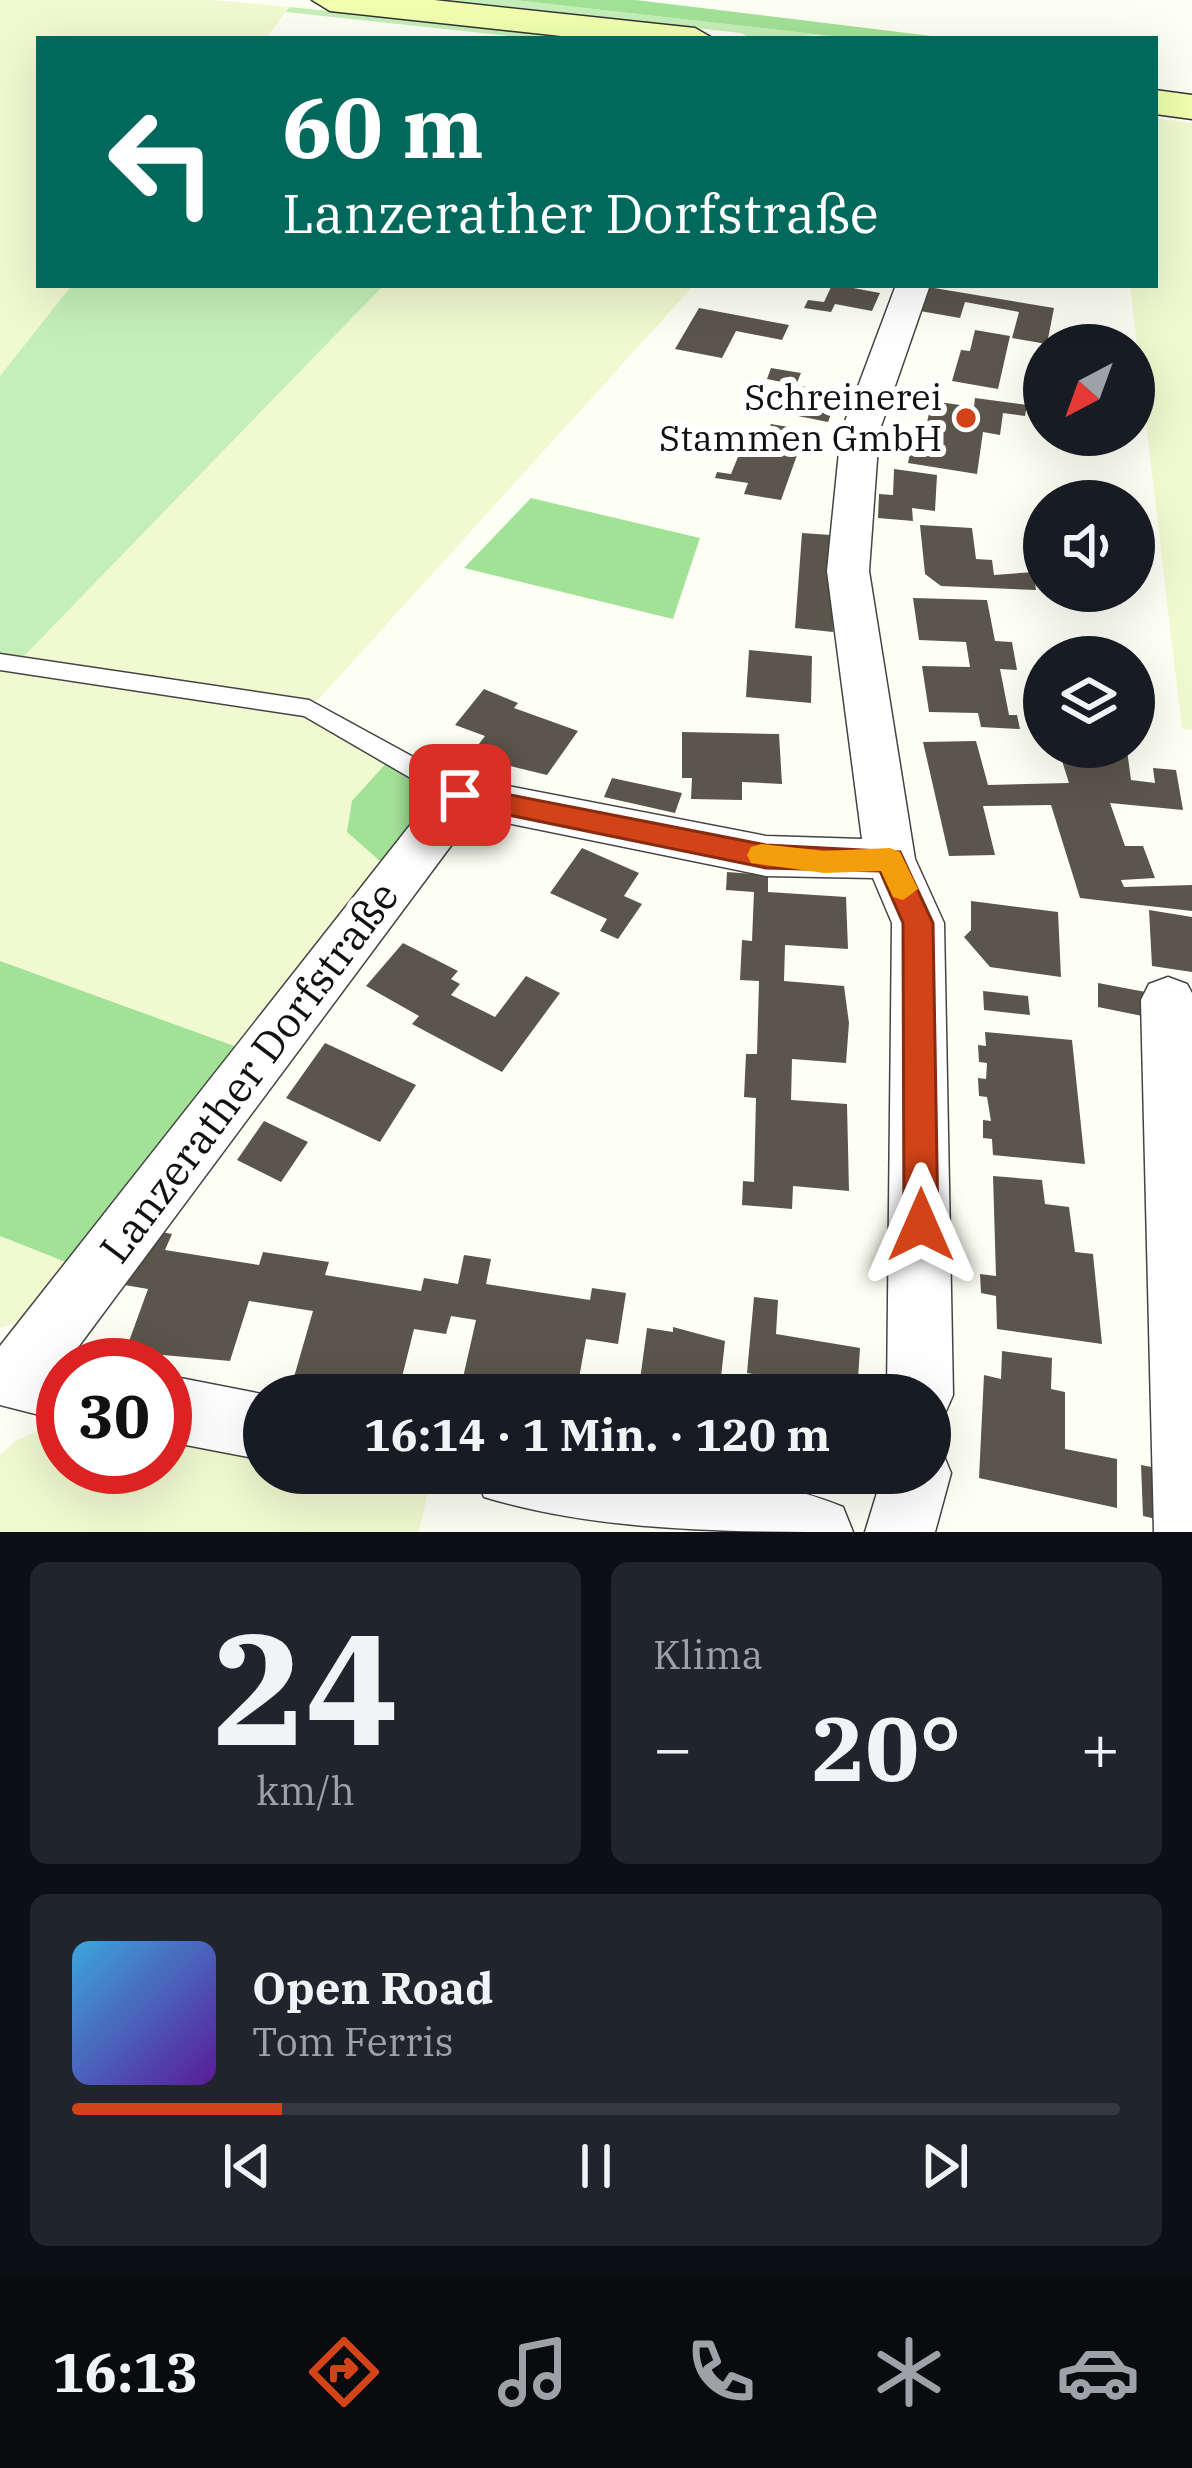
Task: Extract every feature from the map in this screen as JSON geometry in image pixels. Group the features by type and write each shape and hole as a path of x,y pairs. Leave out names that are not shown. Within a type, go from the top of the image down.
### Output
{"main road":[{"path":"330,0 667,36"},
{"path":"1158,102 1192,107"}],"street":[{"path":"912,288 860,432 849,517 852,630 890,860 918,923 920,1374"},
{"path":"460,795 766,856 890,860"},
{"name":"Lanzerather Dorfstraße","path":"46,1338 460,795"},
{"path":"1168,1000 1189,1532"},
{"name":"Lanzerather Dorfstraße","path":"36,1351 15,1379 36,1383"},
{"path":"192,1413 243,1422"},
{"path":"618,1494 818,1532"},
{"path":"903,1532 912,1494"}],"lane":[{"path":"0,662 309,708 460,795"}],"green space":[{"path":"0,0 213,0 290,7 267,36 36,36 36,288 70,288 0,376"},
{"path":"450,0 514,0 832,36 740,33"},
{"path":"514,0 636,0 931,36 832,36"},
{"path":"290,7 571,36 509,36 286,12"},
{"path":"1158,118 1192,123 1192,730 1182,729 1150,456 1155,456 1155,324 1135,324 1130,288 1158,288"},
{"path":"70,288 381,288 24,656 0,653 0,376"},
{"path":"381,288 691,288 317,701 24,656"},
{"path":"531,498 700,538 673,619 464,568"},
{"path":"0,665 307,712 390,759 389,869 248,1051 0,961"},
{"path":"390,759 443,796 389,869 347,832 352,801"},
{"path":"0,961 248,1051 86,1270 0,1236"},
{"path":"0,1236 86,1270 44,1311 0,1328"},
{"path":"36,1432 36,1494 192,1494 192,1434 243,1442 243,1494 427,1494 419,1532 0,1532 0,1455"}],"building":[{"path":"831,288 880,293 872,311 835,304 831,312 804,308 808,300 824,302"},
{"path":"928,288 1054,308 1051,324 1023,324 1023,340 1012,338 1019,312 965,302 960,318 920,311"},
{"path":"699,308 789,325 782,340 736,331 722,358 675,349"},
{"path":"975,330 1010,336 998,389 952,381 961,350 970,351"},
{"path":"771,368 801,373 796,385 767,379"},
{"path":"795,385 839,393 828,422 783,413"},
{"path":"975,398 1023,404 1023,416 1003,413 1000,435 983,432 977,474 908,463 916,423 927,422 932,401 974,407"},
{"path":"771,424 806,430 781,500 744,494 748,483 715,478 717,472 731,474 745,440 732,437 733,432 766,438"},
{"path":"894,469 937,475 935,511 912,508 913,521 878,518 879,494 893,495"},
{"path":"920,525 972,528 976,559 992,560 994,575 1023,573 1023,589 941,586 925,574"},
{"path":"802,533 831,535 833,632 795,628"},
{"path":"913,598 987,600 995,641 1012,642 1017,670 1000,669 1009,715 1017,715 1020,729 981,727 978,713 929,712 922,666 970,667 966,642 919,640"},
{"path":"749,650 812,656 811,703 746,697"},
{"path":"484,689 518,703 514,708 578,731 547,775 493,762 497,757 475,749 485,736 455,725"},
{"path":"682,732 779,734 782,784 742,782 742,800 691,799 692,778 682,778"},
{"path":"976,741 988,785 1069,783 1064,768 1129,768 1131,780 1155,783 1153,768 1176,770 1183,810 1110,803 1125,846 1143,846 1155,878 1121,880 1124,887 1192,885 1192,911 1080,898 1051,805 983,806 995,855 949,856 923,742"},
{"path":"612,778 682,793 675,813 604,797"},
{"path":"582,848 639,873 624,896 642,904 618,939 600,931 607,919 550,893"},
{"path":"727,872 768,875 768,892 846,897 848,949 785,945 784,981 844,986 849,1023 846,1063 792,1059 791,1100 847,1104 849,1191 793,1186 792,1209 742,1205 743,1181 754,1182 756,1098 744,1097 746,1054 757,1054 759,981 740,980 742,940 752,941 754,892 726,890"},
{"path":"971,901 1058,912 1061,977 990,967 964,937 971,930"},
{"path":"1149,910 1192,917 1192,972 1152,966"},
{"path":"403,943 458,971 451,979 460,984 451,995 495,1017 526,976 560,993 502,1072 412,1024 419,1016 366,986"},
{"path":"1098,983 1151,993 1152,1018 1098,1007"},
{"path":"983,991 1028,996 1030,1015 984,1010"},
{"path":"985,1032 1072,1040 1085,1164 993,1155 992,1139 983,1138 983,1120 991,1121 987,1097 979,1096 978,1078 986,1079 987,1063 979,1062 978,1045 986,1046"},
{"path":"325,1043 416,1085 380,1142 286,1098"},
{"path":"264,1121 308,1142 281,1182 237,1160"},
{"path":"993,1176 1042,1180 1045,1204 1069,1207 1075,1252 1093,1254 1102,1344 997,1329 996,1296 981,1293 980,1274 996,1276"},
{"path":"151,1230 172,1234 165,1250 259,1265 263,1252 329,1262 325,1275 421,1291 424,1278 458,1284 464,1255 491,1259 486,1284 590,1300 592,1288 626,1293 618,1344 586,1339 580,1374 464,1374 476,1320 451,1316 446,1334 414,1329 403,1374 295,1374 313,1311 249,1301 230,1361 192,1358 192,1338 130,1338 148,1289 113,1283"},
{"path":"754,1297 778,1300 776,1334 860,1348 858,1374 747,1373"},
{"path":"673,1327 725,1341 721,1374 641,1374 647,1328 673,1332"},
{"path":"1002,1351 1052,1358 1051,1389 1065,1392 1065,1449 1117,1459 1117,1508 979,1478 984,1375 1001,1379"},
{"path":"1141,1465 1167,1470 1169,1522 1143,1516"}],"slow traffic":[{"path":"761,855 824,862 890,860 903,889"}],"place":[{"name":"Schreinerei Stammen GmbH","path":"966,418"}],"route":[{"path":"460,795 766,856 824,862 890,860 918,923 921,1225"}]}
